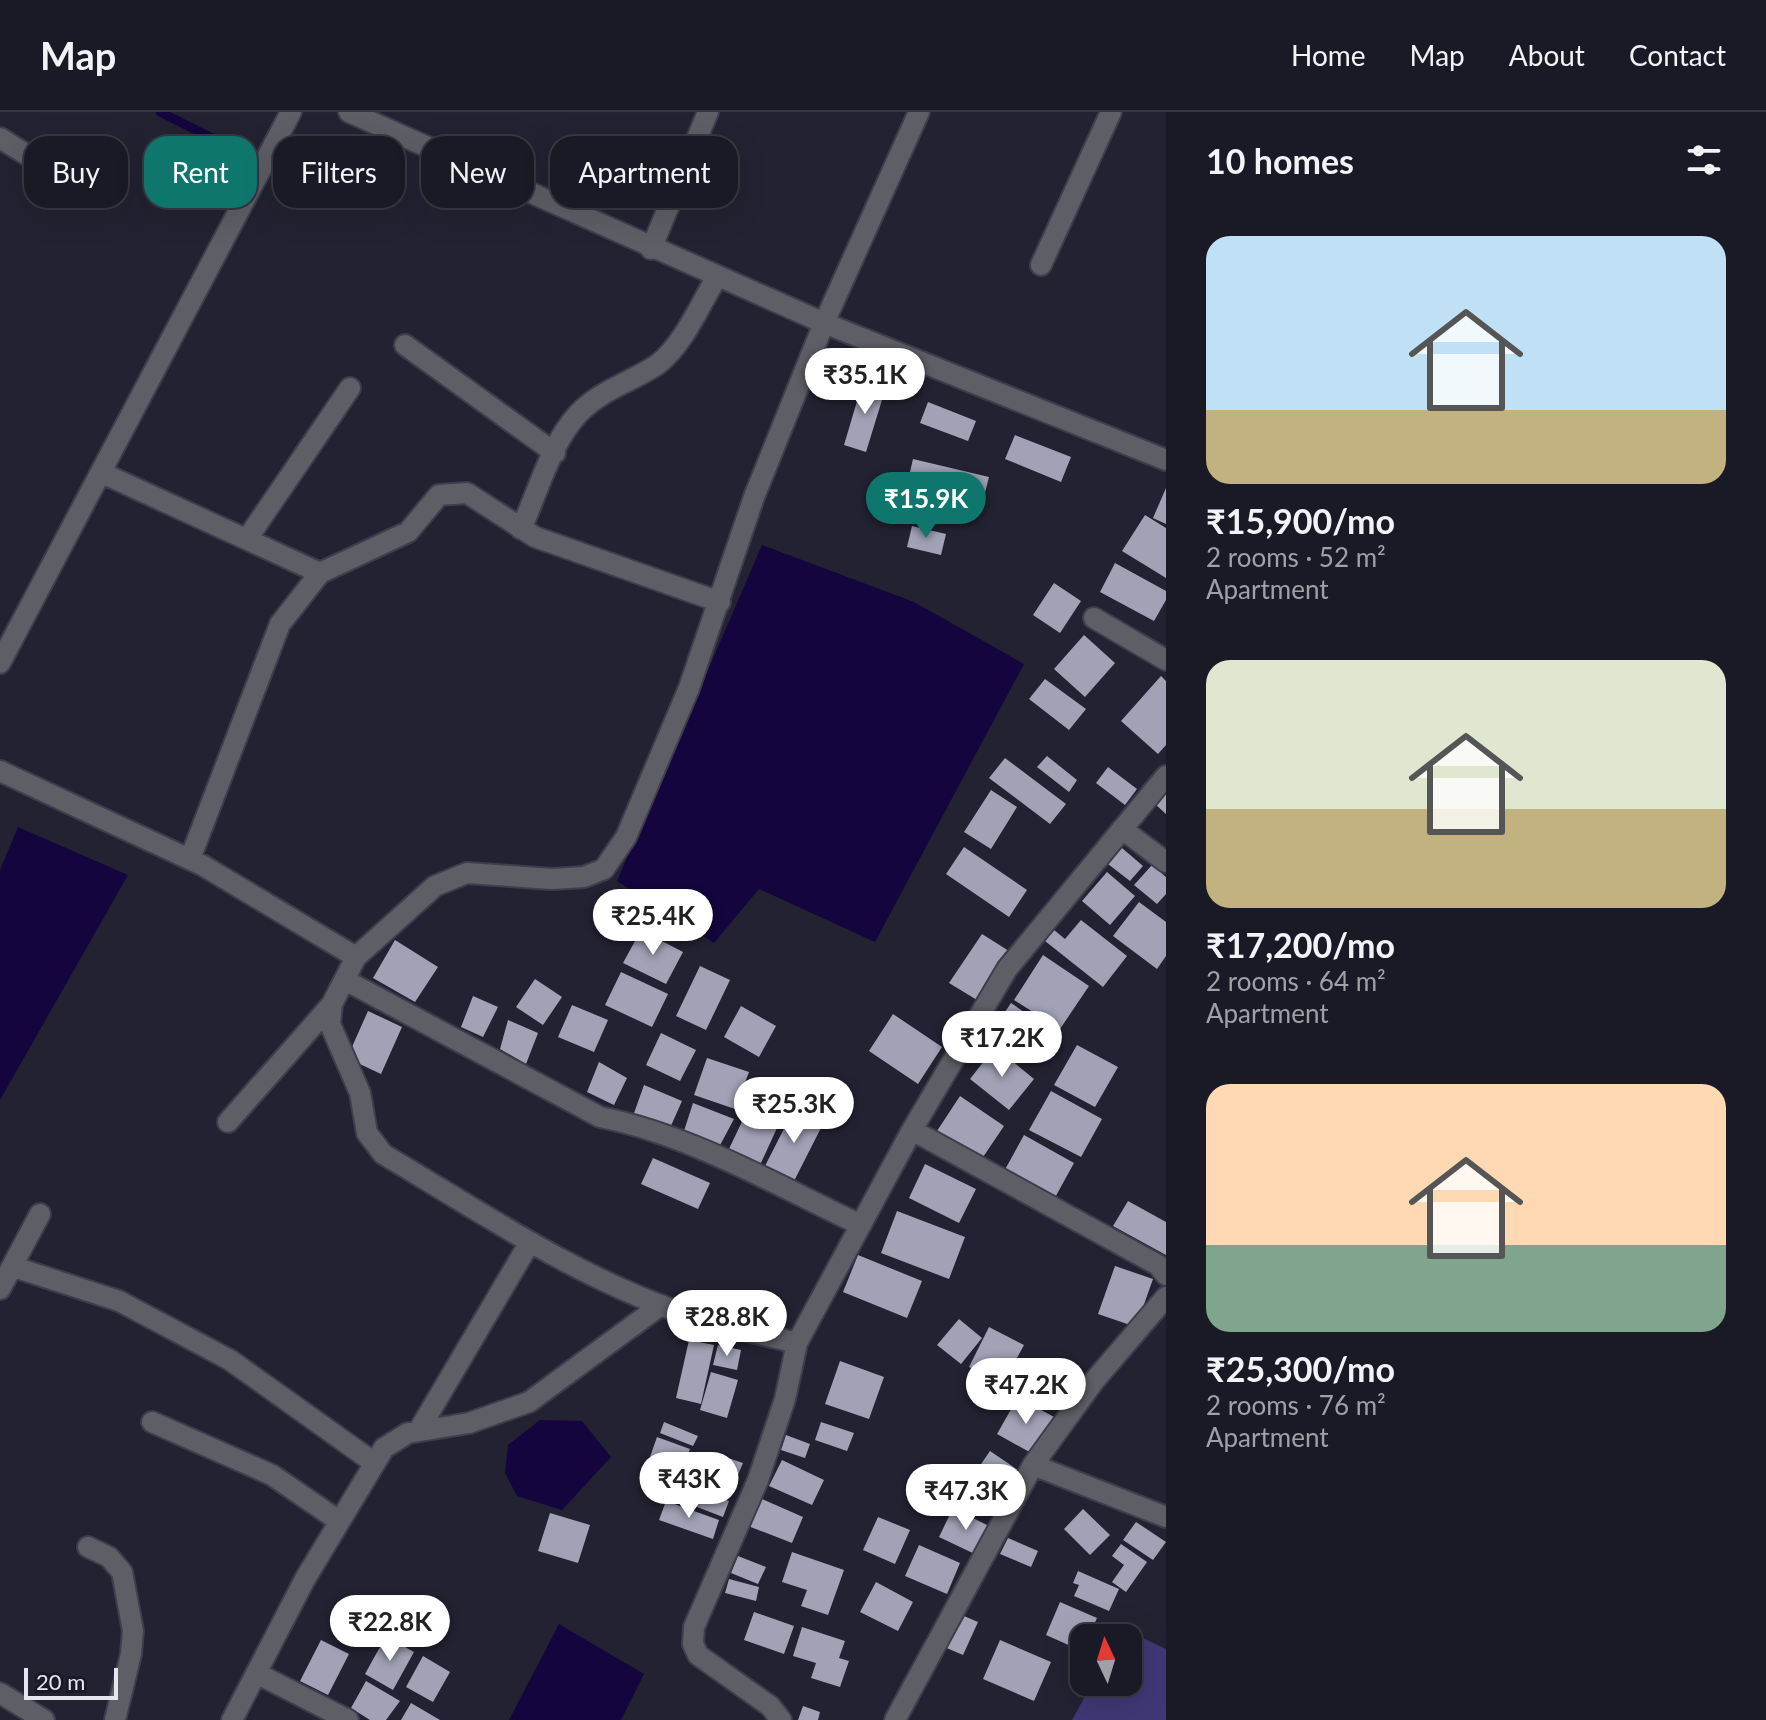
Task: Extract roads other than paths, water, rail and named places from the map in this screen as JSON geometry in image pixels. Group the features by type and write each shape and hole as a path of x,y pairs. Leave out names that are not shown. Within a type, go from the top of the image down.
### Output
{"street":[{"path":"0,663 291,112"},
{"path":"349,112 651,249 824,323 1166,460"},
{"path":"651,249 708,112"},
{"path":"228,1122 332,1004 356,957 435,886 467,873 552,879 584,877 604,869 626,837 689,688 754,497 824,323 919,112"},
{"path":"1041,265 1111,112"},
{"path":"0,138 24,153"},
{"path":"521,529 555,453 577,415 594,399 657,364 671,351 717,277"},
{"path":"405,345 555,453"},
{"path":"247,539 350,388"},
{"path":"102,473 320,573"},
{"path":"190,859 280,624 320,573 408,532 439,495 452,491 467,493 521,529 720,602"},
{"path":"1094,618 1166,660"},
{"path":"0,771 190,859 356,957"},
{"path":"781,1720 770,1706 698,1655 693,1644 694,1627 758,1480 785,1399 797,1343 912,1130 1007,969 1166,776"},
{"path":"1122,829 1166,862"},
{"path":"345,980 600,1117 634,1124 706,1153 861,1225"},
{"path":"332,1004 330,1024 360,1093 367,1133 383,1154 530,1242 661,1305 797,1343"},
{"path":"912,1130 1158,1265 1166,1275"},
{"path":"0,1289 40,1214"},
{"path":"419,1430 530,1242"},
{"path":"14,1267 119,1301 230,1360 373,1462"},
{"path":"895,1720 1033,1465 1094,1381 1166,1297"},
{"path":"232,1720 339,1521 384,1448 419,1430 469,1423 529,1402 661,1305"},
{"path":"152,1422 272,1475 339,1521"},
{"path":"1033,1465 1166,1517"},
{"path":"88,1547 109,1557 122,1572 133,1631 131,1654 115,1720"},
{"path":"256,1673 348,1720"},
{"path":"0,1693 41,1719"}],"waterway":[{"path":"160,112 208,136"}]}
